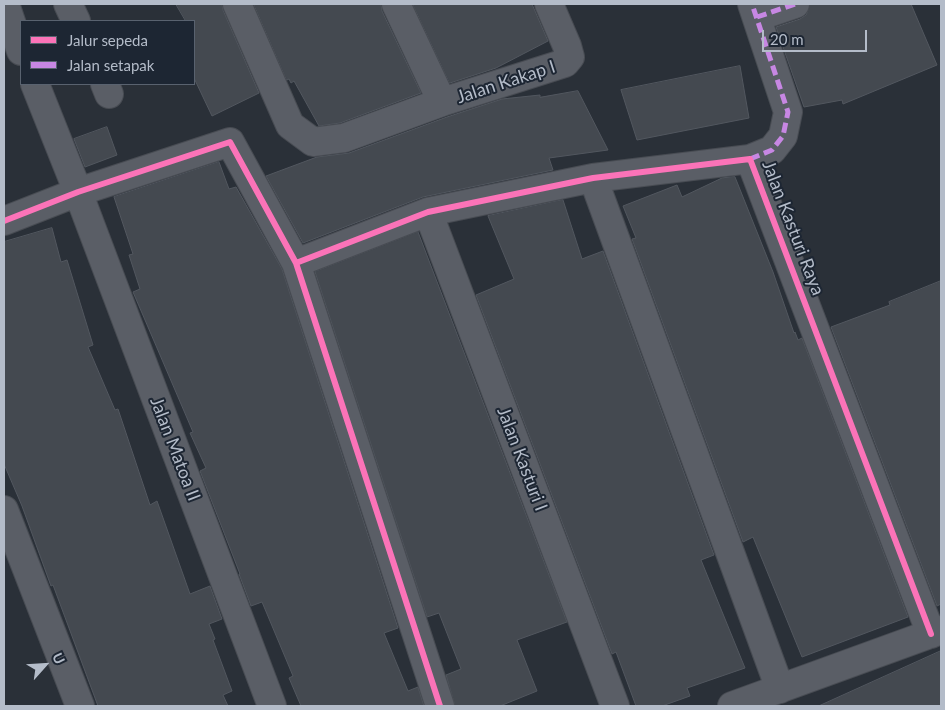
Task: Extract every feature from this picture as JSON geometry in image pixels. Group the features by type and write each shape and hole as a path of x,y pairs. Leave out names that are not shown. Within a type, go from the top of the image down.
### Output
{"street":[{"path":"68,4 76,20"},
{"path":"237,4 290,125 313,142 344,138 442,102 396,4"},
{"name":"Jalan Kakap I","path":"442,102 565,63 570,57 549,4"},
{"path":"750,159 772,150 783,136 788,112 755,10 795,4"},
{"path":"7,20 20,49"},
{"name":"Jalan Matoa II","path":"35,85 78,192 272,706"},
{"path":"4,221 78,192 230,142 296,263 440,706"},
{"name":"Jalan Kasturi Raya","path":"296,263 428,212 593,178 750,159 936,632"},
{"path":"593,178 780,689"},
{"name":"Jalan Kasturi I","path":"428,212 615,706"},
{"path":"4,510 80,706"},
{"path":"732,706 936,632"}],"building":[{"path":"176,4 222,4 259,93 212,116 195,80 195,20 185,20"},
{"path":"254,4 381,4 382,11 421,93 340,123 319,126 294,81 291,83 289,79 287,80"},
{"path":"413,4 532,4 548,41 496,68 450,83"},
{"path":"810,4 911,4 937,65 843,104 842,100 804,107 776,27 806,15"},
{"path":"740,66 749,118 637,140 621,90"},
{"path":"578,91 608,150 549,158 553,170 423,197 303,243 266,176 317,157 349,153 502,99 540,95 540,97"},
{"path":"107,127 117,155 85,167 74,139"},
{"path":"219,162 229,189 236,187 282,269 398,628 384,633 408,691 418,687 424,706 301,706 289,678 293,676 262,602 251,606 200,471 206,468 190,433 193,432 133,292 140,289 129,255 133,254 114,197"},
{"path":"735,177 773,272 794,333 798,340 802,338 908,617 802,657 753,537 743,542 632,239 636,238 623,206 677,185 682,197 722,178"},
{"path":"563,200 582,259 603,251 714,555 701,560 745,668 687,688 690,696 662,706 636,706 616,652 612,654 476,295 514,279 488,216"},
{"path":"52,228 61,262 67,260 93,345 88,347 115,410 118,409 150,505 157,501 190,594 210,586 222,619 209,624 232,691 223,695 228,706 98,706 53,585 51,586 22,506 4,464 4,242"},
{"path":"418,232 567,622 517,640 537,691 500,706 455,706 446,675 461,669 439,613 427,617 315,272"},
{"path":"941,281 941,604 937,606 831,327 890,305 889,302"},
{"path":"941,651 941,706 819,706"}],"marked path":[{"path":"750,159 772,150 783,136 788,112 752,4"},
{"path":"757,17 795,4"}],"cycle path":[{"path":"4,221 78,192 230,142 296,263 440,706"},
{"path":"296,263 428,212 593,178 750,159 931,634"}]}
